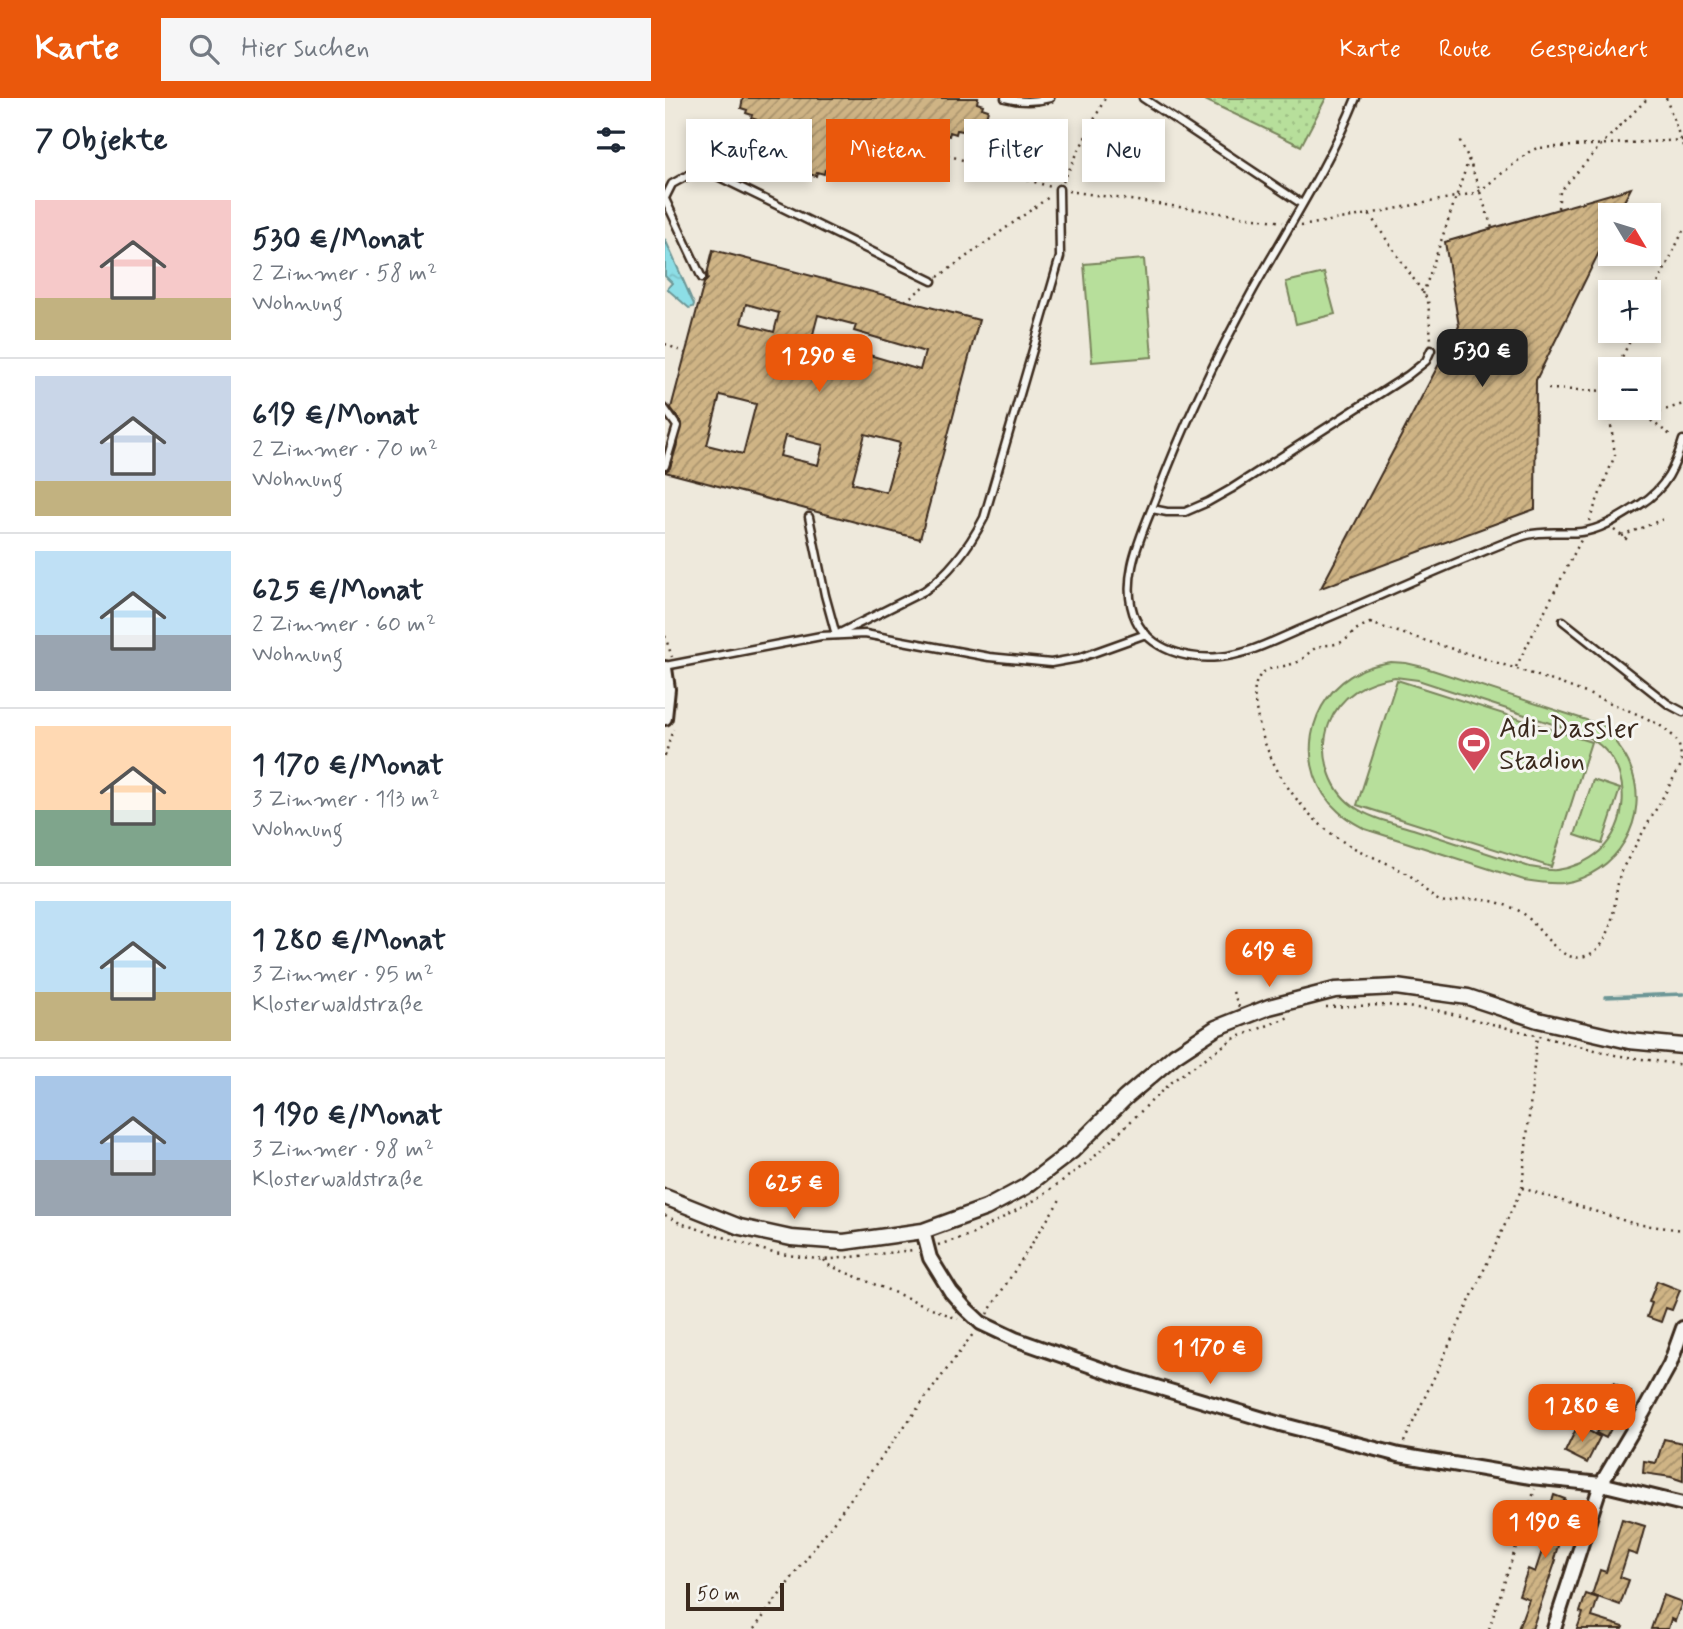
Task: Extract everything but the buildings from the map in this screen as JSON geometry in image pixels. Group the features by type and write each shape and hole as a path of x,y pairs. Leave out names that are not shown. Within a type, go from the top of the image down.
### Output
{"street":[{"path":"665,667 668,689 665,719"},
{"path":"665,1197 740,1227 791,1238 843,1242 923,1231 986,1208 1025,1187 1072,1151 1125,1098 1175,1055 1216,1028 1256,1012 1335,990 1396,987 1468,997 1538,1020 1629,1041 1683,1046"},
{"path":"923,1231 930,1258 951,1292 981,1322 1014,1339 1123,1377 1280,1424 1399,1455 1535,1477 1601,1484 1683,1504"},
{"path":"1554,1629 1601,1484 1669,1364 1683,1328"}],"lane":[{"path":"1005,98 1035,101 1050,98"},
{"path":"1143,98 1302,204"},
{"path":"1356,98 1302,204 1252,290 1208,376 1152,509 1135,555 1130,587 1133,613 1146,634 1174,653 1206,658 1235,655 1523,536 1544,532 1585,532 1606,524 1642,503 1660,488 1671,473 1682,442"},
{"path":"686,176 671,184 665,199 702,278"},
{"path":"730,182 932,281"},
{"path":"836,635 911,599 935,583 965,552 984,518 1060,257 1059,190"},
{"path":"1152,509 1185,512 1220,496 1408,376 1426,361 1431,350"},
{"path":"665,409 677,426 665,466"},
{"path":"809,517 836,635"},
{"path":"1563,621 1668,704 1683,712"},
{"path":"665,667 836,635 865,634 989,657 1051,663 1079,659 1146,634"}],"path":[{"path":"905,301 1059,190 1105,98"},
{"path":"1558,208 1563,187 1648,98"},
{"path":"950,156 1059,190 1290,225 1369,214 1481,191 1533,149 1602,144 1682,143 1666,98"},
{"path":"1458,137 1481,191 1492,228"},
{"path":"1423,294 1469,159"},
{"path":"1369,214 1428,300 1431,350"},
{"path":"1660,280 1683,231"},
{"path":"665,344 685,353"},
{"path":"1548,389 1598,391"},
{"path":"1661,411 1683,404"},
{"path":"1516,667 1585,532 1615,455 1610,420"},
{"path":"1651,420 1682,442"},
{"path":"1622,536 1666,518"},
{"path":"1606,524 1629,541"},
{"path":"1370,623 1447,649 1516,667 1640,716 1672,735 1681,749 1681,765 1621,871 1615,912 1604,941 1599,948 1583,957 1575,957 1561,951 1523,913 1487,900 1444,903 1412,876 1340,840 1306,809 1286,785 1259,728 1254,688 1263,672 1270,668 1294,664 1314,648 1341,643 1359,628 1370,623"},
{"path":"1324,1007 1386,1004 1436,1010 1615,1055 1683,1065"},
{"path":"665,1215 680,1223 773,1253 824,1260 927,1248 973,1234 1037,1199 1091,1160 1171,1082 1233,1039 1298,1013"},
{"path":"1399,1455 1522,1188 1538,1020"},
{"path":"1522,1188 1635,1224 1683,1230"},
{"path":"994,1304 1061,1198"},
{"path":"824,1260 828,1265 958,1319"},
{"path":"754,1629 981,1322"},
{"path":"1489,1629 1535,1477"}],"green space":[{"path":"1201,98 1326,98 1301,146"},
{"path":"1144,259 1152,357 1092,362 1084,264"},
{"path":"1324,273 1335,314 1296,324 1286,282"},
{"path":"1391,662 1423,667 1620,731 1616,743 1630,766 1636,785 1636,805 1633,824 1625,841 1613,856 1599,869 1582,878 1562,883 1543,883 1524,880 1365,829 1341,814 1324,795 1315,776 1311,756 1312,735 1317,716 1327,698 1342,683 1364,669","holes":["1395,677 1418,680 1574,731 1590,738 1604,749 1619,773 1623,800 1616,828 1600,851 1586,861 1563,869 1530,867 1374,817 1359,810 1344,798 1332,779 1326,757 1326,735 1334,714 1347,697 1364,686"]},
{"name":"Adi-Dassler Stadion","path":"1397,680 1591,742 1551,867 1357,805"},
{"path":"1593,780 1620,789 1602,844 1575,835"}],"water":[{"path":"665,239 693,307 689,308 667,289 672,283 665,276"}],"waterway":[{"path":"1605,997 1683,994"}],"place":[{"name":"Adi-Dassler Stadion","path":"1474,773"}]}
